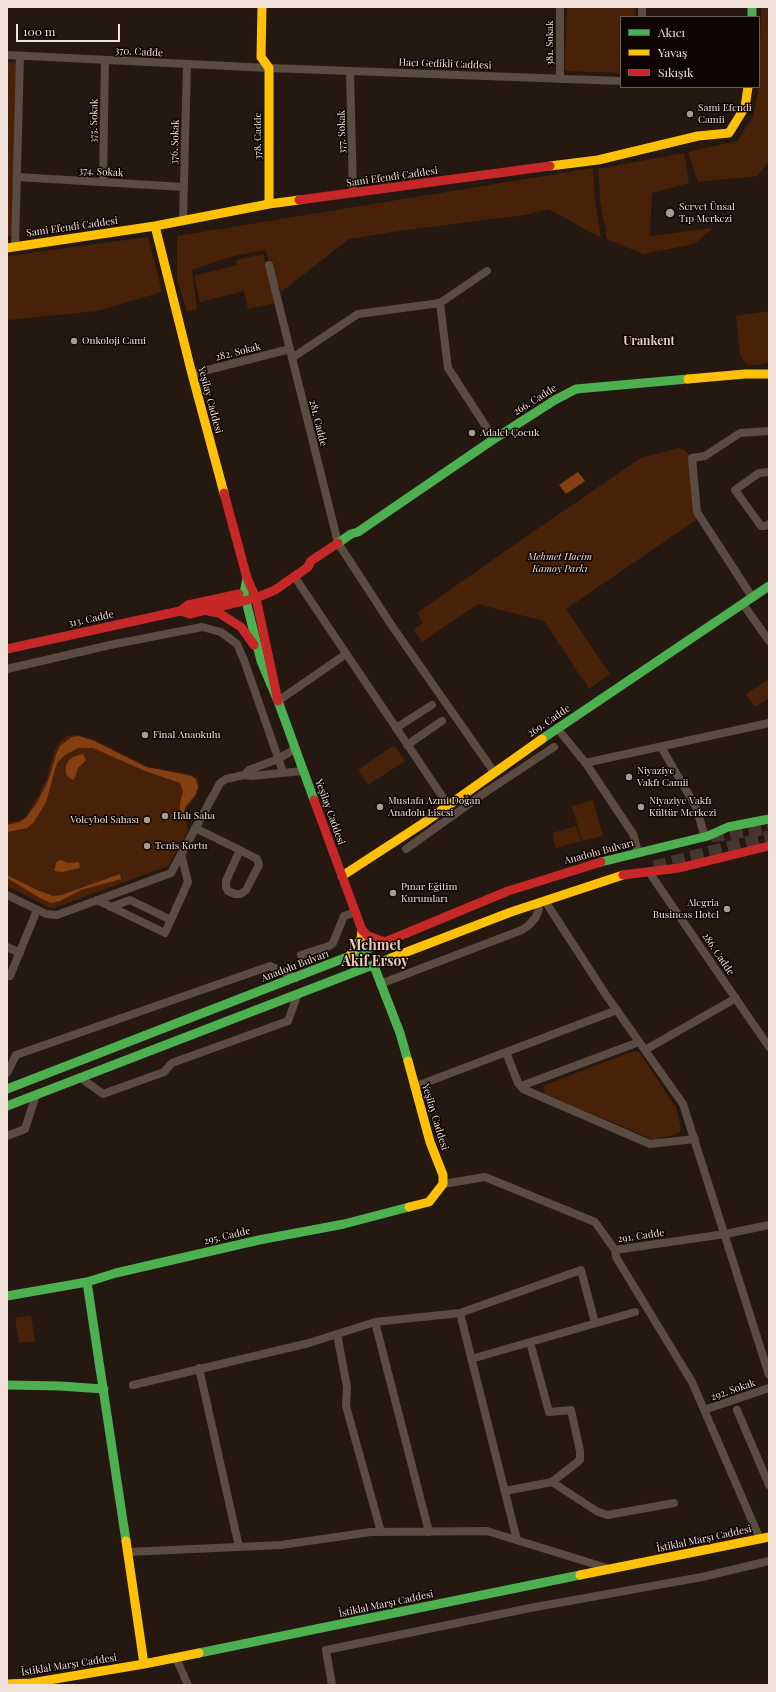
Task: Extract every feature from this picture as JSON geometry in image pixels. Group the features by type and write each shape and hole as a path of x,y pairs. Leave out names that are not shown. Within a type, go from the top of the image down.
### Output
{"main road":[{"path":"262,7 261,57 269,68"},
{"name":"378. Cadde","path":"269,68 269,204"},
{"name":"Sami Efendi Caddesi","path":"11,247 155,226 269,204 598,160 698,136 730,133 745,107 748,88"},
{"name":"Yeşilay Caddesi","path":"155,226 192,374 247,578 257,648 265,674 278,701"},
{"name":"266. Cadde","path":"756,373 769,368"},
{"name":"266. Cadde","path":"250,596 267,594 308,567 315,567 340,546 351,534 358,532 494,439 555,400 576,389 756,373 769,374"},
{"name":"269. Cadde","path":"342,876 769,586"},
{"name":"Yeşilay Caddesi","path":"250,596 278,701 362,930"},
{"name":"313. Cadde","path":"180,611 190,614 250,596"},
{"name":"313. Cadde","path":"7,649 180,611 188,605 250,596"},
{"path":"207,610 219,613 241,627 257,648"},
{"name":"Anadolu Bulvarı","path":"7,1089 296,978 508,891 572,870 638,852 706,837 728,828 769,819"},
{"path":"7,1106 374,966 441,938 541,902 623,876 679,868 769,846"},
{"path":"362,930 368,936 385,942"},
{"path":"349,957 361,938 362,930"},
{"name":"Yeşilay Caddesi","path":"374,966 400,1033 430,1142 443,1175 443,1184"},
{"name":"295. Cadde","path":"7,1296 87,1282 116,1273 259,1240 344,1224 429,1202 443,1184"},
{"path":"87,1282 144,1664"},
{"path":"7,1385 104,1388"},
{"name":"İstiklal Marşı Caddesi","path":"7,1684 31,1684 176,1658 764,1538"}],"street":[{"name":"381. Sokak","path":"560,7 560,79"},
{"name":"370. Cadde","path":"7,55 269,68"},
{"path":"11,247 17,177 20,56"},
{"name":"375. Sokak","path":"103,182 105,60"},
{"name":"376. Sokak","path":"183,220 187,64"},
{"name":"Hacı Gedikli Caddesi","path":"269,68 620,81"},
{"name":"377. Sokak","path":"350,71 353,193"},
{"name":"374. Sokak","path":"17,177 184,187"},
{"name":"281. Cadde","path":"269,265 340,546"},
{"path":"487,272 440,303 448,368 494,439"},
{"name":"282. Sokak","path":"192,374 291,354 358,314 440,303"},
{"path":"752,597 697,512 692,458 705,456 740,433 769,431"},
{"path":"769,472 759,473 735,490 761,526 769,524"},
{"path":"340,546 494,772"},
{"path":"294,576 448,805"},
{"path":"743,604 769,641"},
{"path":"7,669 110,645 202,627 221,632 237,644 283,772"},
{"path":"278,701 346,654"},
{"path":"396,728 432,705"},
{"path":"407,745 442,721"},
{"path":"585,763 769,723"},
{"path":"558,728 585,763 633,834 638,852"},
{"path":"406,850 483,794 554,747"},
{"path":"661,747 696,807 706,837"},
{"path":"244,775 249,770 278,760 295,749"},
{"path":"7,895 46,914 57,915 171,873 220,783 244,775 251,776 303,771"},
{"path":"476,785 483,794"},
{"path":"195,828 240,850 257,859 259,865 246,890 241,894 236,894 228,891 226,881 240,850"},
{"path":"97,900 165,933 188,882 181,854"},
{"name":"286. Cadde","path":"649,872 769,1048"},
{"path":"111,907 130,900 171,920"},
{"path":"380,984 522,930 529,925 536,916 541,902"},
{"path":"541,902 683,1104 769,1375"},
{"path":"7,974 10,976 37,910"},
{"path":"301,955 329,946 333,942 344,916 356,912"},
{"path":"7,948 20,953"},
{"path":"7,1073 16,1055 270,966 296,978"},
{"path":"81,1078 103,1094 164,1072 172,1063 288,1021 296,996"},
{"path":"645,1050 736,998"},
{"path":"414,1087 617,1010"},
{"path":"521,1086 639,1042"},
{"path":"506,1052 518,1083 523,1089 650,1144 695,1139"},
{"path":"7,1136 24,1129 36,1095"},
{"name":"291. Cadde","path":"443,1184 485,1177 595,1222 615,1250 725,1234 769,1225"},
{"path":"615,1250 616,1257 692,1382 764,1538"},
{"path":"133,1385 308,1343 375,1322 460,1313 581,1270 595,1323"},
{"path":"471,1359 635,1312"},
{"path":"460,1313 517,1540"},
{"path":"375,1322 429,1532"},
{"path":"337,1334 348,1387 346,1406 381,1532"},
{"path":"504,1491 552,1482 580,1460 580,1451 572,1410 549,1412 530,1342"},
{"path":"199,1368 239,1547"},
{"name":"292. Sokak","path":"704,1410 769,1388"},
{"path":"737,1410 769,1485"},
{"path":"552,1482 603,1514 674,1503"},
{"path":"128,1552 281,1545 371,1532 488,1531 610,1569"},
{"path":"332,1685 326,1650 530,1608 702,1577 769,1561"},
{"path":"176,1658 188,1685"}],"green space":[{"path":"567,7 636,7 635,16 620,16 620,73 565,71"},
{"path":"761,7 769,7 769,162 757,176 698,182 688,152 737,141 753,117 760,88"},
{"path":"7,62 17,63 12,236 7,236"},
{"path":"684,153 689,183 652,193 650,236 713,228 694,244 643,254 607,239 600,200 598,169"},
{"path":"593,168 595,200 601,238 549,209 524,215 349,239 281,292 265,250 233,256 192,270 197,309 187,312 177,278 177,236"},
{"path":"148,237 162,292 97,311 7,320 7,256"},
{"path":"263,254 275,303 248,309 244,291 200,302 194,276 237,265 236,260"},
{"path":"769,311 769,362 758,365 748,365 743,361 740,355 736,316"},
{"name":"Mehmet Hacim Kamoy Parkı","path":"678,448 685,450 692,458 696,520 566,609 610,674 589,689 544,621 478,604 422,642 413,630 423,623 417,613 524,538 641,458"},
{"path":"769,679 769,698 755,707 746,694"},
{"path":"75,735 91,738 146,766 193,775 198,779 199,787 196,796 187,808 185,814 188,831 168,866 54,908 49,907 7,886 7,822 19,821 26,816 47,777 54,752 60,742 67,736"},
{"path":"394,745 405,761 368,785 358,770"},
{"path":"593,800 603,836 582,841 572,806"},
{"path":"576,826 581,841 556,848 552,833"},
{"path":"634,1051 639,1052 676,1108 681,1128 679,1133 655,1140 545,1094 545,1085"},
{"path":"31,1315 35,1341 19,1343 15,1318"}],"shaded area":[{"path":"578,472 585,481 566,494 559,485"},
{"path":"78,736 94,741 146,767 192,776 196,780 198,787 195,795 185,807 184,816 182,816 180,810 183,791 180,783 145,771 93,748 78,748 65,755 57,763 46,802 34,822 27,828 7,832 7,825 20,822 26,818 37,803 48,781 60,746 72,737"},
{"path":"83,754 86,760 78,768 73,780 66,774 66,766 69,760 73,757"},
{"path":"61,860 68,863 79,862 80,868 62,872 54,871 56,863"},
{"path":"120,874 121,879 81,890 60,901 51,903 7,878 7,875 53,896 61,895"}],"tunnel":[{"path":"711,836 769,828"},
{"path":"654,867 769,837"}],"traffic: fast":[{"path":"752,7 752,16"},
{"path":"338,543 351,534 358,532 494,439 555,400 576,389 688,379"},
{"path":"247,578 244,593 261,661 278,701 314,800"},
{"path":"542,739 769,586"},
{"path":"601,862 708,836 728,827 769,819"},
{"path":"7,1089 373,947"},
{"path":"7,1106 391,958"},
{"path":"374,966 400,1033 408,1061"},
{"path":"7,1296 87,1282 116,1273 259,1240 344,1224 409,1207"},
{"path":"87,1282 126,1541"},
{"path":"7,1385 104,1389"},
{"path":"199,1653 580,1575"}],"traffic: slow":[{"path":"262,7 261,57 269,68 269,204"},
{"path":"550,166 598,160 698,136 729,133 745,107 748,88"},
{"path":"7,248 155,226 269,204 299,200"},
{"path":"155,226 192,374 224,493"},
{"path":"688,379 745,374 769,374"},
{"path":"342,876 422,824 542,739"},
{"path":"391,958 511,912 623,875"},
{"path":"349,957 361,939 362,930"},
{"path":"408,1061 430,1142 443,1175 443,1184 429,1202 409,1207"},
{"path":"580,1575 769,1537"},
{"path":"126,1541 144,1664"},
{"path":"7,1684 31,1683 199,1653"}],"traffic: jam":[{"path":"299,200 550,166"},
{"path":"224,493 247,578 256,598 278,701"},
{"path":"180,611 190,614 256,598 275,590 308,567 311,561 338,543"},
{"path":"7,649 180,611 188,605 239,594"},
{"path":"208,611 219,613 241,627 254,645"},
{"path":"314,800 362,930 368,936 385,942"},
{"path":"623,875 679,868 769,846"},
{"path":"373,947 508,891 601,862"}],"place":[{"name":"Sami Efendi Camii","path":"690,114"},
{"name":"Servet Ünsal Tıp Merkezi","path":"670,213"},
{"name":"Onkoloji Cami","path":"74,341"},
{"name":"Adalet Çocuk","path":"472,433"},
{"name":"Final Anaokulu","path":"145,735"},
{"name":"Niyaziye Vakfı Camii","path":"629,777"},
{"name":"Mustafa Azmi Doğan Anadolu Lisesi","path":"380,807"},
{"name":"Niyaziye Vakfı Kültür Merkezi","path":"641,807"},
{"name":"Halı Saha","path":"165,816"},
{"name":"Voleybol Sahası","path":"147,820"},
{"name":"Tenis Kortu","path":"147,846"},
{"name":"Pınar Eğitim Kurumları","path":"393,893"},
{"name":"Alegria Business Hotel","path":"727,909"}],"district":[{"name":"Urankent","path":"649,341"},
{"name":"Mehmet Akif Ersoy","path":"375,954"}]}
